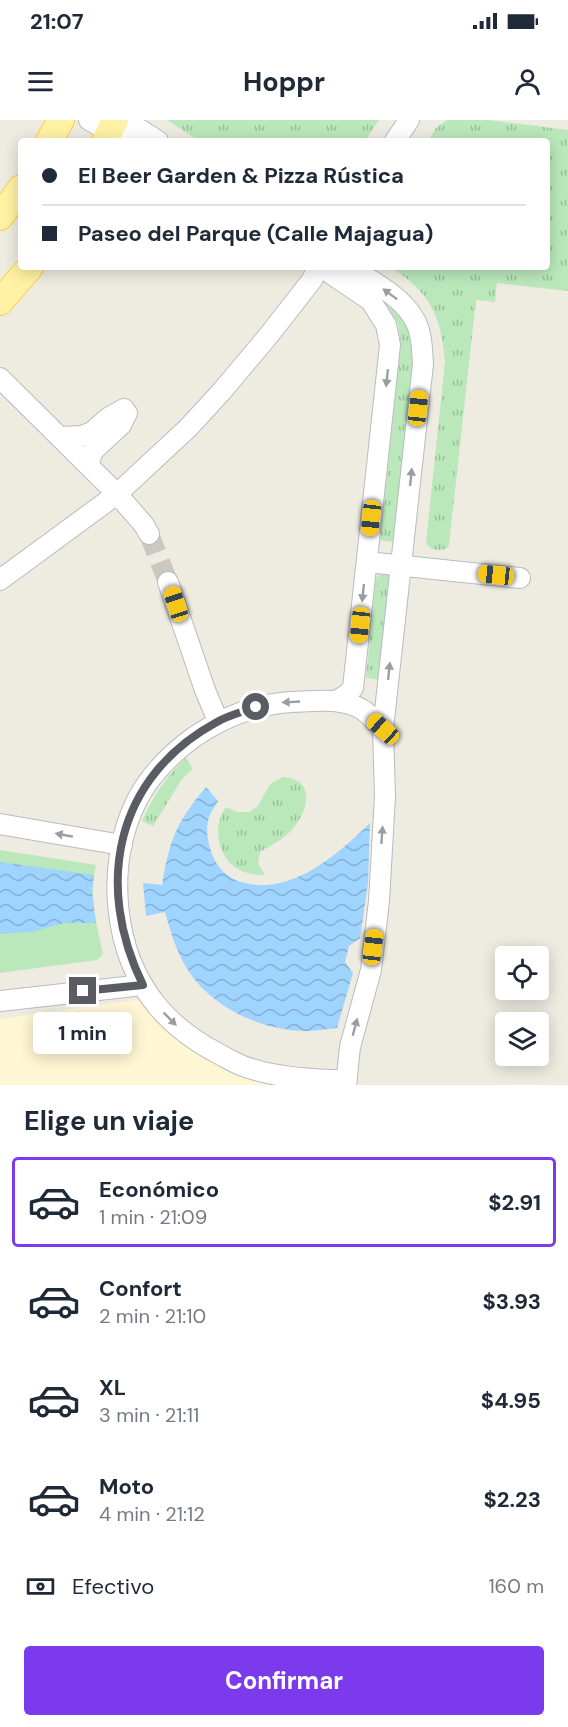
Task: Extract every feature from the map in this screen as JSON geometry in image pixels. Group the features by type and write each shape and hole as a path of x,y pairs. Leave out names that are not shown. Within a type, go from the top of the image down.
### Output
{"main road":[{"path":"51,138 61,120"},
{"path":"0,217 18,192"},
{"path":"0,302 27,270"}],"street":[{"path":"397,138 409,120"},
{"path":"112,129 146,138"},
{"path":"0,580 117,494 188,428 222,391 318,270"},
{"path":"324,270 371,301 386,325 390,345 353,688 336,701"},
{"path":"354,270 399,300 414,318 421,339 423,364 383,729 385,796 379,901 370,970 350,1047 346,1083 314,1082 243,1066 205,1046 178,1027 158,1007 133,965 120,919 117,878 118,863 128,823 138,799 153,776 183,745 218,721 256,707 282,702 336,701 363,711 383,729"},
{"path":"0,378 117,494 149,534"},
{"path":"60,437 82,436 92,432 108,418 125,411 121,425 93,451 88,465"},
{"path":"367,562 520,578"},
{"path":"168,582 218,721"},
{"path":"0,824 122,844"},
{"path":"0,1001 143,985"}],"shaded area":[{"path":"135,1000 144,1002 280,1085 0,1085 0,1019"}],"green space":[{"path":"167,120 379,120 367,138 194,138"},
{"path":"447,120 488,120 568,130 568,291 497,283 495,302 476,300 449,545 446,549 437,550 432,549 426,542 445,362 443,345 431,306 415,286 395,270 550,270 550,138 430,138 436,128"},
{"path":"384,300 404,319 412,342 414,362 395,542 380,540 401,344 398,324"},
{"path":"381,573 389,575 391,579 380,680 366,678 376,578"},
{"path":"186,758 193,769 182,779 153,826 142,821 161,787"},
{"path":"283,777 294,779 302,784 305,791 306,800 300,818 288,834 260,852 258,863 265,875 241,871 231,864 221,849 218,832 222,814 226,807 237,812 249,812 258,806 270,784"},
{"path":"0,850 96,865 93,899 103,954 97,960 0,973"}],"water":[{"path":"206,787 218,801 207,826 212,854 223,871 231,878 241,882 259,885 277,884 295,878 328,860 370,823 368,883 360,938 349,946 345,962 353,973 337,1028 309,1031 289,1030 257,1022 228,1008 202,988 187,969 165,912 146,916 143,883 162,885 168,855 176,832 181,821"},
{"path":"0,862 94,875 92,892 96,923 64,923 31,932 0,934"}],"tunnel":[{"path":"149,534 168,582"}],"route":[{"path":"83,991 143,985 125,942 120,919 117,878 122,844 138,799 153,776 183,745 218,721 256,707"}]}
